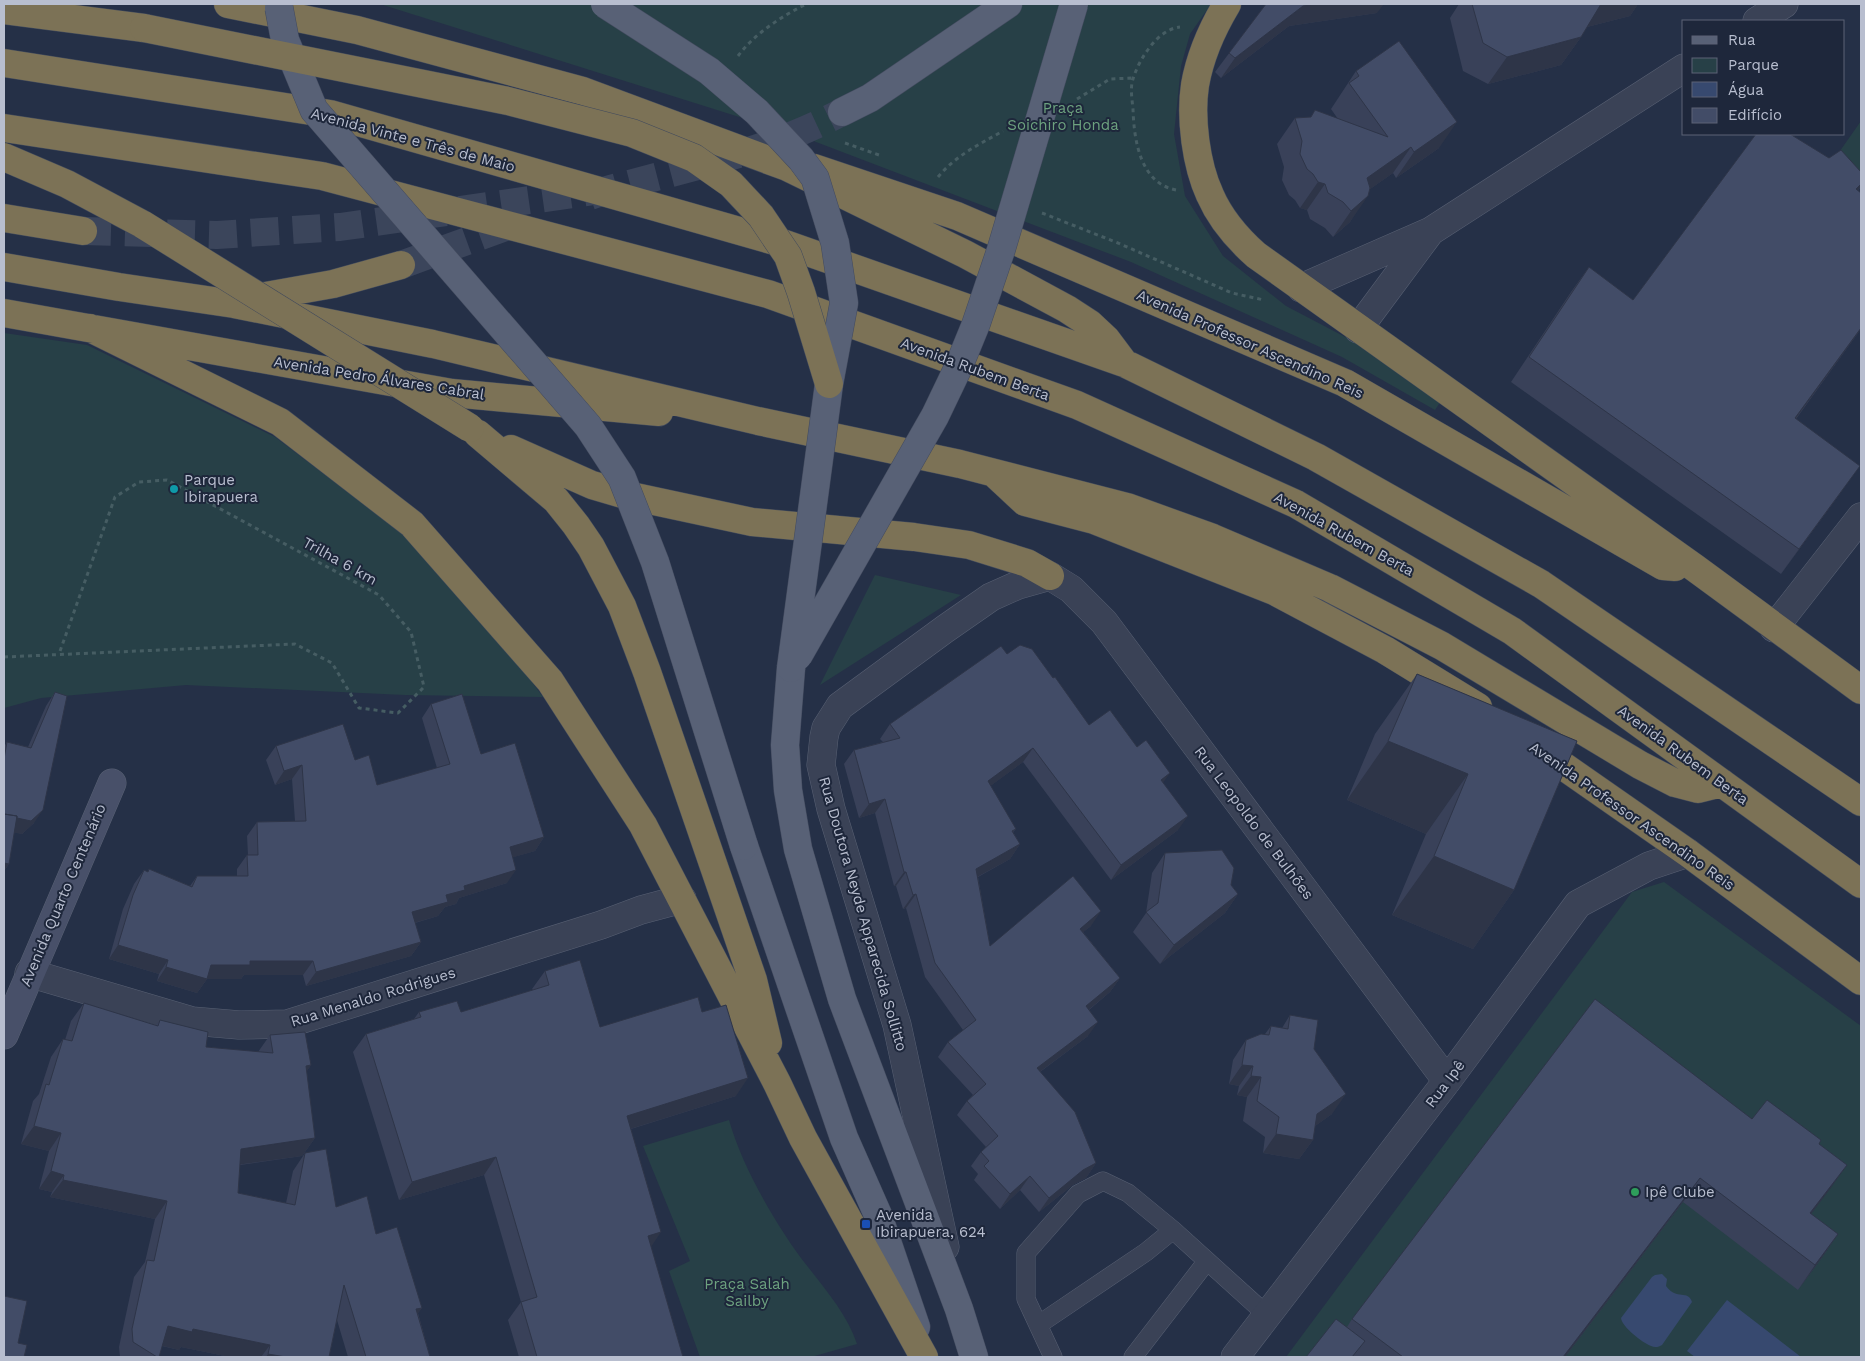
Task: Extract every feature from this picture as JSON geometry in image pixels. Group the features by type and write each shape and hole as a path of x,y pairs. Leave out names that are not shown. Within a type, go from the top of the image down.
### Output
{"highway":[{"path":"228,4 357,30 583,91 787,167 964,254 1067,309 1090,324 1106,338 1124,363 1316,457 1541,584 1861,802"},
{"path":"1227,4 1213,27 1202,56 1195,86 1194,126 1199,159 1208,190 1228,224 1242,242 1301,288 1695,568 1774,628 1861,690"},
{"path":"4,10 144,28 508,101 632,133 694,158 732,184 762,216 788,256 829,384"},
{"name":"Avenida Vinte e Três de Maio","path":"4,63 330,114 785,244 1124,363"},
{"name":"Avenida Rubem Berta","path":"4,128 322,176 768,294 1077,405 1296,504 1512,631 1861,884"},
{"path":"4,157 68,184 142,224 474,431 584,482 626,495 752,522 914,537 969,545 1009,556 1027,563 1050,576"},
{"name":"Avenida Professor Ascendino Reis","path":"787,167 814,168 957,216 1345,383 1663,566 1695,568"},
{"path":"4,218 83,231"},
{"path":"234,304 260,297 333,284 401,265"},
{"path":"4,267 234,304 433,344 758,422 992,472 1128,507 1213,538 1321,584 1442,646 1640,765 1675,783 1698,789 1722,783"},
{"name":"Avenida Pedro Álvares Cabral","path":"4,313 452,393 758,422"},
{"path":"90,328 280,422 412,524 550,681 643,825 777,1083 803,1138 925,1357"},
{"path":"474,431 556,500 591,547 622,606 753,980 777,1083"},
{"name":"Avenida Professor Ascendino Reis","path":"992,472 1025,502 1112,527 1274,591 1385,650 1465,698 1505,725 1688,853 1861,981"}],"main road":[{"path":"605,4 709,71 757,112 801,159 815,178 835,243 844,303 829,384 791,668 785,745 788,790 798,849 842,999 960,1309 974,1357"},
{"path":"842,112 870,98 1008,4"},
{"path":"791,668 935,416 958,368 976,324 1001,250 1074,4"},
{"path":"279,5 284,40 314,110 335,137 588,426 622,478 655,562 744,846 844,1138 878,1216 925,1357"}],"street":[{"path":"1759,20 1784,4"},
{"path":"1301,288 1431,231 1682,69"},
{"path":"1358,329 1431,231"},
{"path":"1774,628 1861,518"},
{"name":"Rua Leopoldo de Bulhões","path":"1050,576 1071,589 1104,622 1447,1081"},
{"name":"Rua Doutora Neyde Apparecida Sollitto","path":"960,1309 896,1025 831,809 821,765 824,737 826,728 840,706 944,629 991,597 1018,585 1050,576"},
{"name":"Avenida Quarto Centenário","path":"4,1035 112,783"},
{"name":"Rua Ipê","path":"1235,1357 1447,1081 1578,904 1648,866 1688,853"},
{"name":"Rua Menaldo Rodrigues","path":"29,973 192,1021 239,1025 287,1024 682,899"}],"lane":[{"path":"1053,1357 1026,1299 1026,1253 1078,1194 1103,1181 1128,1193 1173,1230 1268,1316"},
{"path":"1038,1325 1146,1252 1173,1230"},
{"path":"1133,1357 1208,1261"}],"path":[{"path":"737,57 747,44 762,32 806,4"},
{"path":"1208,190 1194,193 1172,189 1153,179 1140,157 1134,130 1132,88 1134,78 1147,52 1158,37 1177,28 1213,27"},
{"path":"844,143 881,156"},
{"path":"930,174 948,180"},
{"path":"1041,213 1118,243 1232,293 1269,301 1285,302 1296,296 1301,288"},
{"name":"Trilha 6 km","path":"4,657 295,644 332,663 359,708 398,713 424,687 411,632 379,595 167,480 139,482 115,498 59,654"}],"green space":[{"name":"Praça Soichiro Honda","path":"380,4 1211,4 1190,34 1181,66 1174,134 1185,196 1223,256 1286,306 1349,339 1443,398 1435,410 1342,357 1131,262 803,137"},
{"path":"1861,121 1861,177 1835,158"},
{"name":"Parque Ibirapuera","path":"4,333 87,345 275,437 414,542 489,624 543,697 405,695 186,685 41,698 4,708"},
{"path":"875,575 961,595 820,685"},
{"name":"Ipê Clube","path":"1664,882 1861,1026 1861,1357 1286,1357 1632,892"},
{"name":"Praça Salah Sailby","path":"729,1120 743,1157 762,1197 785,1235 842,1313 857,1344 811,1357 700,1357 669,1271 690,1261 643,1146"}],"water":[{"path":"1662,1274 1667,1279 1666,1286 1670,1290 1674,1293 1688,1296 1692,1302 1662,1345 1654,1347 1643,1342 1633,1334 1622,1322 1621,1318 1652,1277"},
{"path":"1727,1300 1801,1357 1695,1357 1687,1351"}],"building":[{"path":"1266,4 1318,4 1303,6 1235,58 1229,53"},
{"path":"1472,4 1601,4 1581,37 1507,57 1483,43"},
{"path":"1399,41 1457,122 1414,152 1411,147 1367,178 1370,188 1368,196 1351,211 1343,202 1328,193 1325,184 1318,182 1307,169 1300,154 1302,141 1295,118 1311,117 1315,110 1388,137 1349,83 1359,76 1356,71"},
{"path":"1755,135 1792,135 1829,158 1841,150 1861,172 1861,184 1856,189 1861,193 1861,328 1795,418 1860,466 1799,549 1529,357 1589,267 1633,300"},
{"path":"1020,645 1032,649 1053,678 1055,677 1089,725 1110,710 1137,747 1146,740 1170,773 1161,780 1188,816 1121,865 1033,748 988,781 1016,829 1012,831 1020,844 976,869 990,946 1073,876 1101,911 1080,929 1120,978 1086,1006 1098,1022 1037,1068 1075,1112 1096,1163 1083,1170 1049,1198 1030,1176 1010,1194 984,1166 989,1161 981,1152 998,1136 967,1101 986,1084 948,1042 976,1020 935,963 916,894 913,895 906,872 904,872 885,799 869,804 854,750 900,738 890,724 1001,646 1007,654"},
{"path":"1417,674 1577,741 1514,890 1434,856 1468,774 1388,741"},
{"path":"55,692 67,696 43,810 31,821 4,814 4,759 7,742 31,748"},
{"path":"462,694 481,754 515,743 544,837 510,847 516,870 464,886 465,890 446,895 448,902 412,912 421,942 316,972 313,961 250,961 250,965 211,965 207,979 166,967 168,960 118,945 133,895 144,870 148,872 149,869 192,887 197,876 248,876 247,855 258,855 257,822 306,821 302,765 284,771 276,746 343,724 355,760 369,755 377,785 450,764 431,704"},
{"path":"4,814 17,816 9,864 4,863"},
{"path":"1222,850 1234,868 1231,885 1238,894 1174,945 1146,912 1158,903 1165,853"},
{"path":"580,960 600,1027 698,997 702,1012 726,1005 748,1078 627,1116 661,1232 648,1236 683,1357 537,1357 521,1302 537,1297 496,1157 412,1182 366,1034 421,1017 419,1012 457,1001 461,1012 549,985 545,971"},
{"path":"1595,999 1752,1119 1767,1100 1821,1140 1819,1144 1847,1165 1810,1213 1838,1234 1815,1265 1700,1178 1563,1357 1403,1357 1352,1319"},
{"path":"84,1003 158,1026 160,1020 208,1032 206,1047 273,1053 270,1035 305,1032 311,1065 306,1066 315,1138 241,1149 238,1193 295,1205 305,1153 326,1149 336,1207 367,1196 376,1234 397,1227 422,1308 416,1309 430,1357 366,1357 344,1285 329,1357 286,1357 268,1354 270,1345 193,1329 192,1332 168,1326 159,1357 133,1342 132,1329 147,1260 154,1261 167,1201 63,1180 64,1175 51,1171 61,1133 34,1126 46,1084 49,1085 63,1039 72,1041"},
{"path":"1290,1015 1318,1020 1314,1049 1346,1094 1317,1114 1313,1140 1276,1134 1279,1117 1257,1101 1261,1077 1251,1076 1253,1066 1242,1065 1246,1040 1261,1034 1269,1035 1271,1026 1288,1029"},
{"path":"4,1296 27,1301 18,1343 27,1345 24,1357 4,1357"},
{"path":"1336,1319 1365,1341 1352,1357 1306,1357"}],"tunnel":[{"path":"590,196 758,148 815,126 842,112"},
{"path":"83,231 217,235 340,227 601,190"},
{"path":"401,265 522,221"}],"place":[{"name":"Parque Ibirapuera","path":"174,489"},
{"name":"Ipê Clube","path":"1635,1192"},
{"name":"Avenida Ibirapuera, 624","path":"866,1224"}]}
